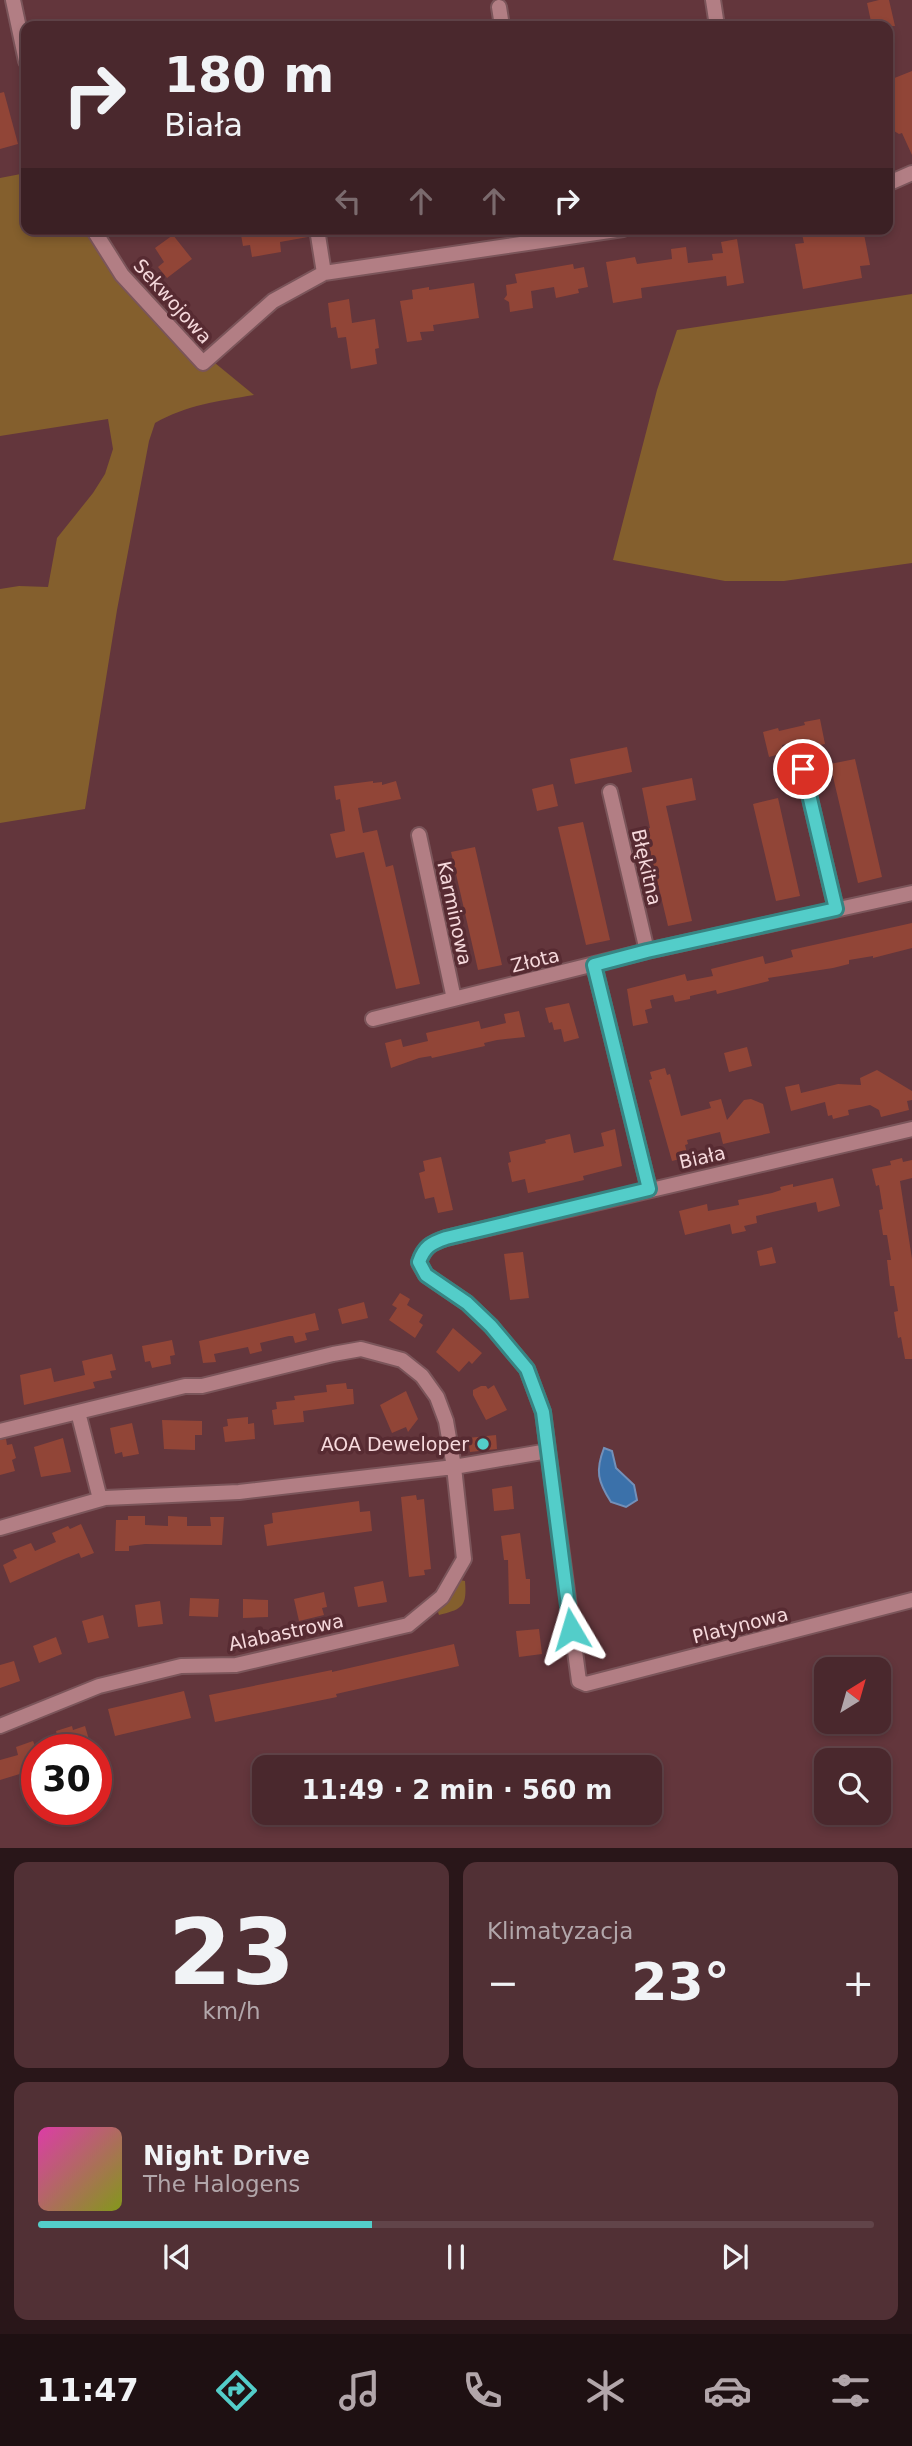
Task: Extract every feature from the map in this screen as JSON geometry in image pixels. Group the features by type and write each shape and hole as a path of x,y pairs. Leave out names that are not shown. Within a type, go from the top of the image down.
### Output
{"street":[{"path":"13,0 21,38"},
{"path":"713,0 716,21"},
{"path":"499,7 501,21"},
{"path":"893,181 912,173"},
{"name":"Sekwojowa","path":"97,235 122,275 203,363 273,301 324,273"},
{"path":"318,235 324,273 532,236"},
{"path":"803,769 836,909"},
{"name":"Błękitna","path":"610,792 647,951"},
{"name":"Karminowa","path":"419,835 454,999"},
{"name":"Złota","path":"373,1019 647,951 912,893"},
{"path":"594,965 649,1189"},
{"name":"Biała","path":"548,1451 543,1412 527,1369 491,1326 467,1303 426,1275 419,1262 423,1251 432,1243 649,1189 912,1129"},
{"name":"Alabastrowa","path":"0,1431 185,1386 202,1386 360,1349 402,1360 422,1376 437,1397 446,1421 464,1559 442,1597 408,1625 236,1665 180,1666 126,1679 99,1686 0,1726"},
{"path":"78,1412 100,1499"},
{"path":"0,1528 100,1499 239,1492 454,1467 548,1451"},
{"name":"Platynowa","path":"548,1451 579,1681 586,1684 912,1601"}],"shaded area":[{"path":"21,174 21,235 89,235 155,322 202,368 215,363 254,395 191,408 155,423 149,441 117,610 85,809 0,823 0,589 19,586 48,587 57,538 105,474 113,449 108,419 0,436 0,178"},
{"path":"912,294 912,563 784,581 725,581 613,560 657,390 677,330"},
{"path":"460,1580 465,1581 462,1605 439,1615 438,1612 455,1591"}],"water":[{"path":"604,1448 612,1451 616,1468 634,1485 637,1500 626,1507 611,1502 603,1488 599,1463"}],"building":[{"path":"889,0 895,26 893,21 871,21 867,3"},
{"path":"912,71 912,155 902,133 899,134 893,128 893,79"},
{"path":"4,92 18,144 0,149 0,93"},
{"path":"173,235 192,259 167,278 158,267 164,262 155,248"},
{"path":"241,235 308,235 280,242 281,252 252,257 250,245 243,246"},
{"path":"802,235 864,235 870,265 860,266 862,278 803,289 795,244 804,243"},
{"path":"737,239 744,283 727,286 726,276 641,288 642,298 613,303 606,262 635,257 637,264 672,259 671,249 686,247 688,263 713,260 712,254 723,253 721,242"},
{"path":"573,264 574,269 584,267 588,287 578,289 579,293 556,298 554,287 531,291 533,308 510,312 509,302 504,299 507,295 506,285 517,283 515,274"},
{"path":"474,283 479,318 433,325 434,331 420,332 422,340 407,342 400,301 413,299 412,290"},
{"path":"349,299 352,323 375,319 379,348 375,349 377,364 351,369 346,337 338,338 336,327 331,328 328,303"},
{"path":"820,719 825,744 810,747 808,739 782,745 784,753 769,757 763,732 778,728 779,731"},
{"path":"627,747 632,772 575,784 570,759"},
{"path":"855,759 882,877 858,883 830,764"},
{"path":"692,778 696,800 666,806 692,921 668,926 645,829 650,828 642,788"},
{"path":"396,781 401,799 358,808 363,833 377,830 386,867 393,865 420,984 396,989 364,852 336,858 330,834 345,831 340,799 336,800 334,786 382,782 382,785"},
{"path":"553,784 558,806 537,811 532,789"},
{"path":"778,798 800,896 776,901 753,804"},
{"path":"583,822 610,940 586,945 558,827"},
{"path":"475,847 502,965 478,970 451,852"},
{"path":"912,923 912,948 873,958 849,960 849,964 833,968 768,978 769,981 717,994 716,990 675,1002 673,995 650,1000 652,1008 645,1010 648,1023 633,1026 627,989 685,974 687,981 713,976 711,969 763,956 765,964 778,961 793,957 791,950"},
{"path":"569,1003 579,1038 564,1042 561,1029 554,1030 552,1022 549,1023 545,1008"},
{"path":"519,1011 525,1037 497,1040 484,1043 485,1046 432,1058 419,1058 391,1068 385,1043 401,1039 403,1047 428,1041 426,1033 479,1021 481,1029 506,1023 504,1014"},
{"path":"747,1047 752,1066 729,1072 724,1053"},
{"path":"665,1068 667,1075 670,1074 681,1116 711,1108 709,1102 721,1099 727,1120 744,1100 751,1099 763,1104 770,1133 723,1144 720,1132 687,1140 688,1144 685,1145 688,1157 672,1161 649,1080 652,1079 650,1072"},
{"path":"877,1070 912,1091 912,1100 907,1101 909,1110 881,1117 879,1110 870,1105 848,1110 849,1115 833,1119 832,1115 828,1116 825,1102 791,1111 785,1087 799,1084 801,1093 838,1084 861,1085 860,1078"},
{"path":"615,1129 622,1166 583,1176 584,1180 528,1193 525,1179 512,1182 509,1152 570,1134 574,1153 604,1146 601,1133"},
{"path":"441,1157 453,1210 438,1213 434,1197 425,1199 419,1173 425,1171 423,1161"},
{"path":"902,1158 903,1162 912,1160 912,1178 900,1181 912,1259 912,1359 905,1359 901,1337 898,1338 894,1312 898,1311 894,1286 890,1286 887,1260 891,1260 879,1210 883,1209 879,1185 876,1186 872,1169 891,1165 890,1161"},
{"path":"833,1178 840,1206 818,1212 816,1202 756,1216 757,1223 744,1226 746,1231 732,1234 730,1224 685,1235 679,1211 707,1204 708,1211 739,1205 738,1200 772,1193 781,1190 780,1187 793,1184 793,1187"},
{"path":"772,1247 776,1263 760,1266 757,1251"},
{"path":"523,1252 529,1298 510,1300 504,1254"},
{"path":"400,1293 410,1299 407,1305 423,1315 419,1322 423,1325 415,1338 389,1320 397,1308 392,1305"},
{"path":"364,1302 368,1318 342,1324 338,1309"},
{"path":"315,1313 319,1330 305,1333 307,1340 295,1343 293,1336 289,1336 260,1343 262,1351 250,1354 248,1347 214,1354 216,1362 203,1363 199,1341"},
{"path":"453,1328 482,1353 472,1364 469,1361 459,1372 436,1352"},
{"path":"172,1340 175,1355 170,1356 171,1364 152,1368 150,1361 145,1362 142,1346"},
{"path":"112,1354 116,1370 110,1371 112,1378 93,1382 95,1388 24,1405 20,1375 51,1368 54,1382 85,1375 82,1361"},
{"path":"346,1383 347,1389 353,1389 354,1404 303,1411 304,1422 274,1425 272,1410 277,1409 276,1402 295,1400 294,1396 327,1392 326,1385"},
{"path":"494,1385 507,1410 486,1420 473,1390 481,1386 488,1389"},
{"path":"406,1391 418,1419 408,1432 406,1427 392,1433 380,1405"},
{"path":"248,1417 248,1424 254,1423 255,1439 225,1442 223,1427 228,1426 227,1419"},
{"path":"162,1420 202,1421 202,1435 195,1435 195,1450 164,1449"},
{"path":"132,1423 139,1454 123,1457 122,1452 115,1454 110,1428"},
{"name":"AOA Deweloper","path":"496,1435 497,1449 470,1452 468,1438"},
{"path":"63,1438 71,1472 41,1477 34,1447"},
{"path":"6,1439 7,1445 12,1444 16,1458 12,1460 15,1471 0,1475 0,1440"},
{"path":"512,1486 514,1509 494,1511 492,1489"},
{"path":"416,1495 417,1500 424,1499 431,1569 424,1570 425,1575 409,1577 401,1497"},
{"path":"359,1501 360,1512 370,1511 372,1531 267,1546 264,1525 273,1523 272,1513"},
{"path":"128,1516 145,1516 145,1525 168,1526 168,1516 187,1517 187,1526 211,1526 210,1517 224,1517 222,1545 145,1544 129,1546 129,1551 115,1551 116,1520 128,1520"},
{"path":"81,1524 94,1553 81,1558 79,1553 10,1583 3,1565 17,1558 13,1550 31,1543 35,1551 56,1542 52,1533"},
{"path":"520,1533 526,1579 530,1579 530,1604 509,1604 508,1560 504,1560 501,1536"},
{"path":"383,1581 387,1602 358,1607 354,1587"},
{"path":"324,1592 327,1607 322,1608 324,1615 299,1621 294,1599"},
{"path":"190,1598 219,1599 218,1617 189,1616"},
{"path":"243,1599 268,1600 268,1617 243,1618"},
{"path":"160,1601 163,1624 138,1627 135,1605"},
{"path":"103,1615 109,1638 88,1643 82,1621"},
{"path":"539,1629 542,1654 519,1657 516,1631"},
{"path":"56,1637 62,1654 39,1663 33,1646"},
{"path":"454,1644 459,1666 336,1694 337,1697 215,1722 209,1695 332,1672"},
{"path":"14,1661 20,1681 0,1688 0,1665"},
{"path":"184,1691 191,1718 115,1736 108,1709"},
{"path":"72,1726 73,1730 85,1726 87,1734 57,1734 56,1731"},
{"path":"21,1745 21,1774 0,1780 0,1760 18,1755 16,1747"}],"place":[{"name":"AOA Deweloper","path":"483,1444"}],"route":[{"path":"571,1629 543,1412 527,1369 491,1326 467,1303 426,1275 419,1262 423,1251 432,1243 446,1238 649,1189 594,965 836,909 803,769"}]}
